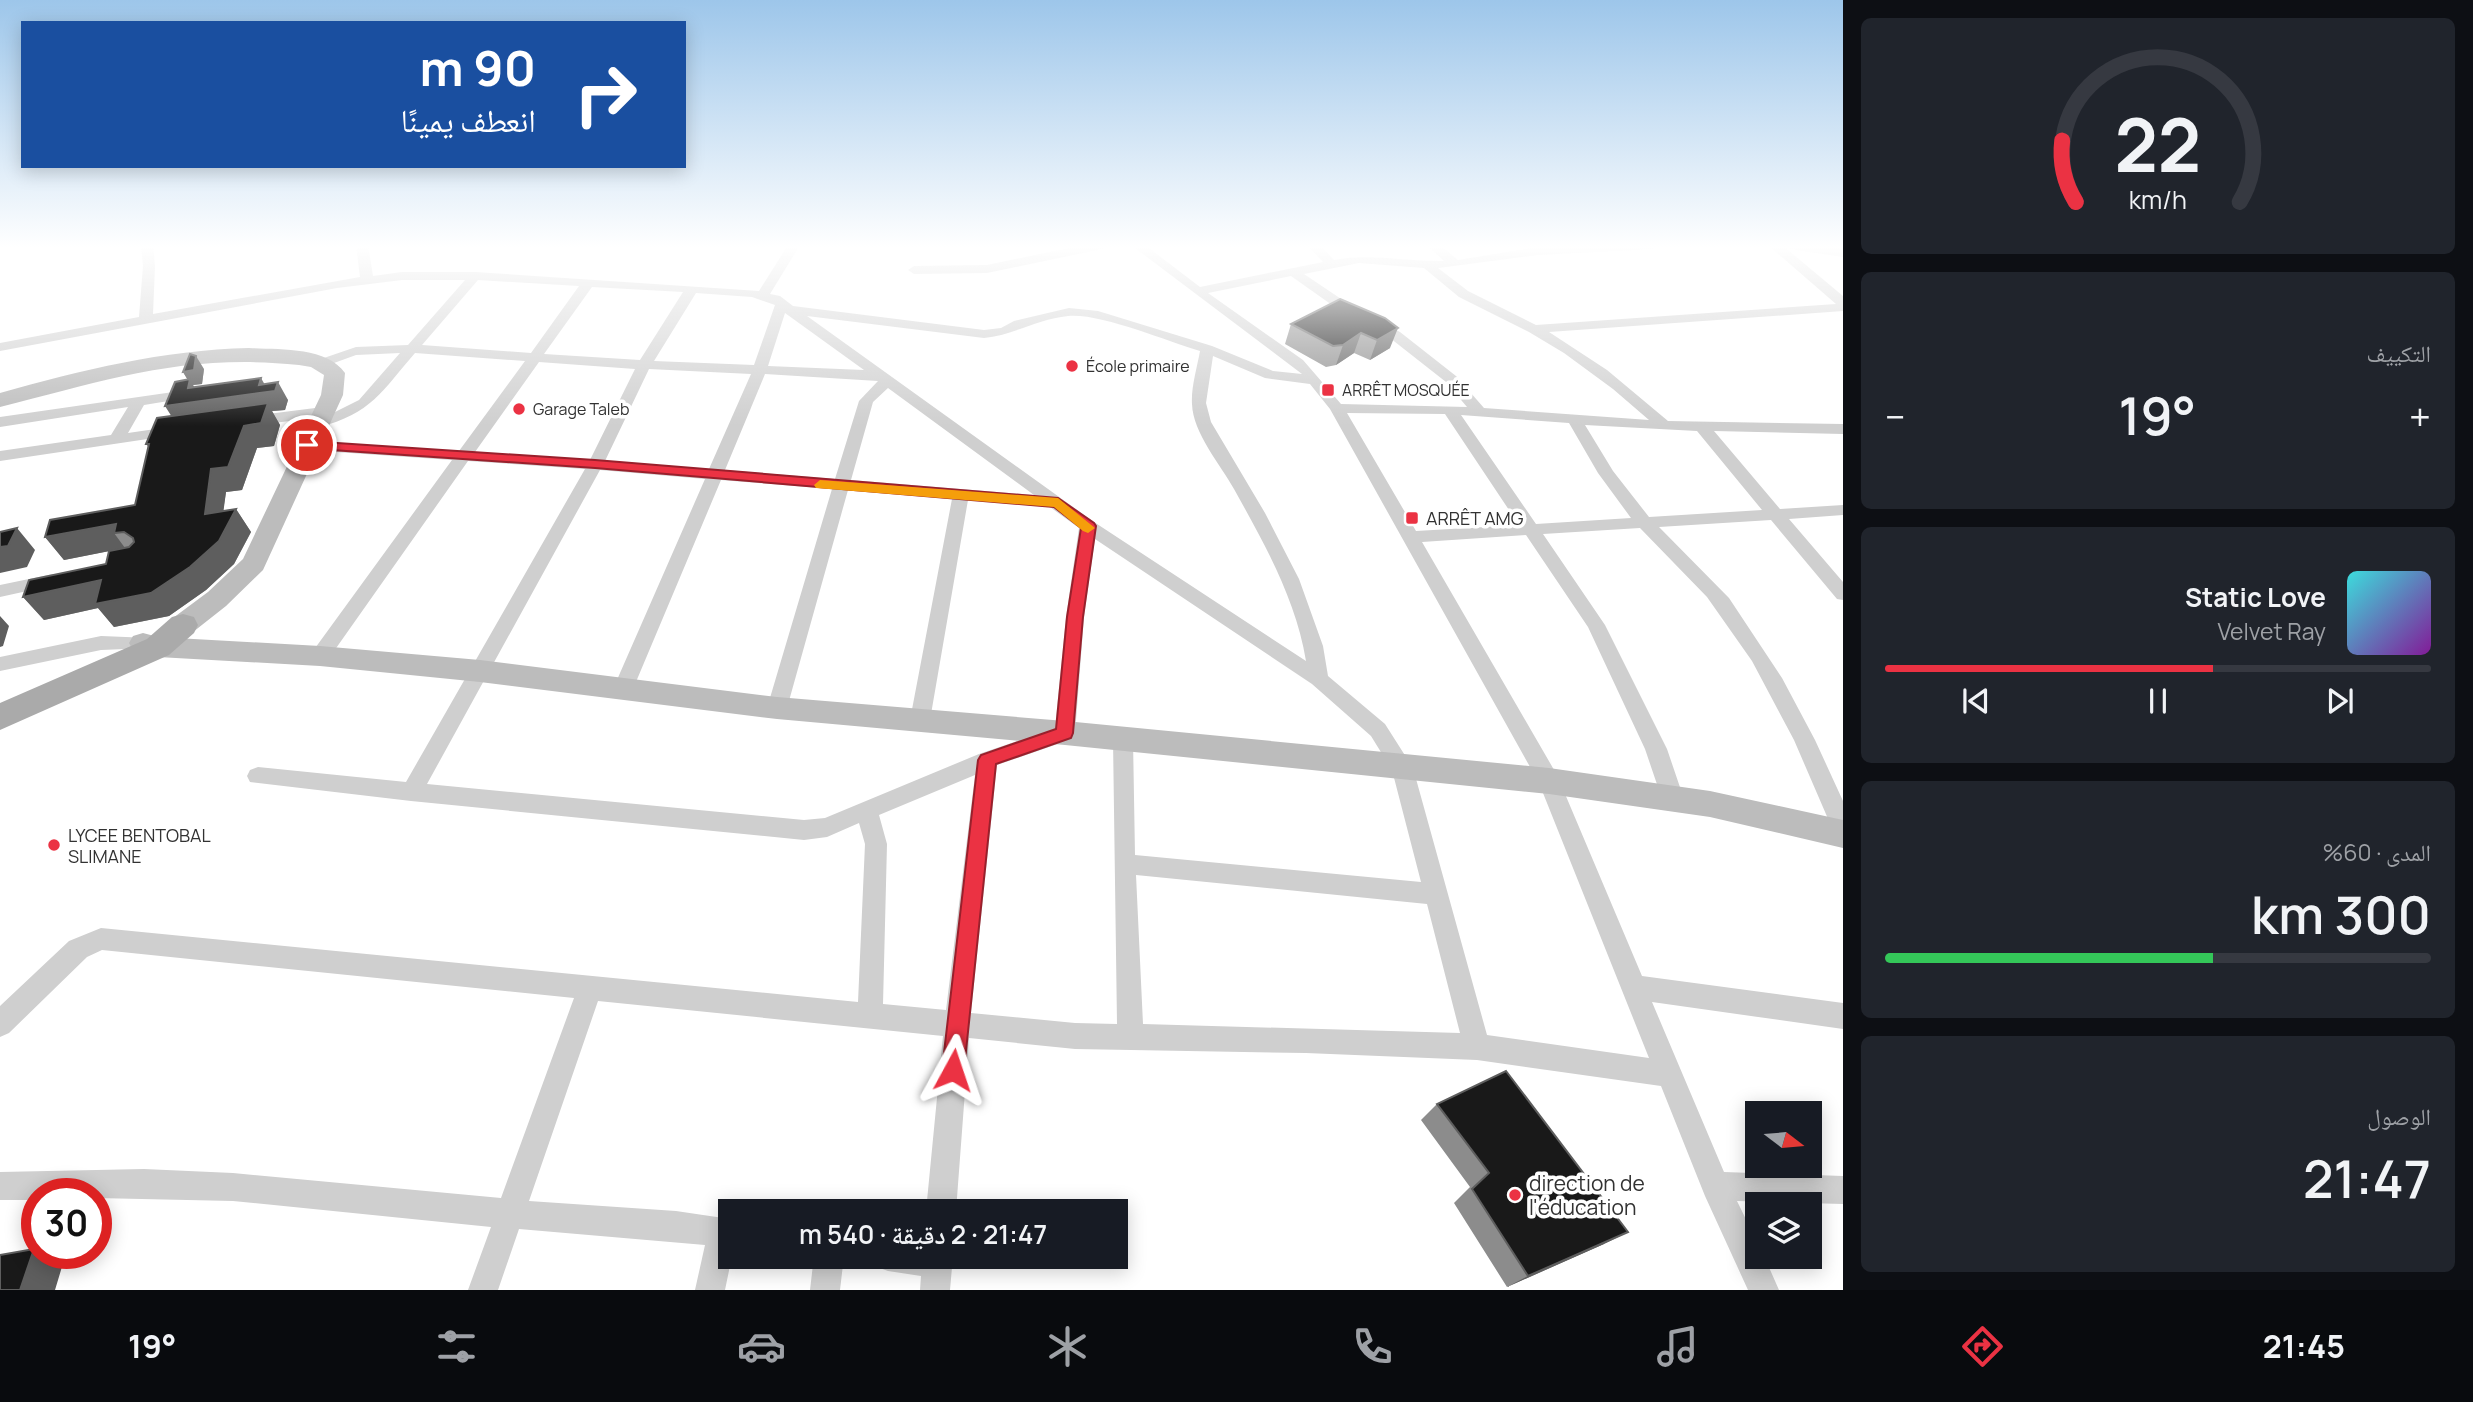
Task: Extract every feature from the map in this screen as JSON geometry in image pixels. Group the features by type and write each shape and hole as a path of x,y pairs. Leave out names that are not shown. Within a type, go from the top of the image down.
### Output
{"main road":[{"path":"0,400 111,370 170,359 271,355 323,363 335,373 332,395 254,564 217,599 151,645 0,717"},
{"path":"0,701 151,645 320,656 480,671 777,708 1065,733 1549,781 1710,804 1843,834"}],"street":[{"path":"146,320 147,305"},
{"path":"0,346 228,305"},
{"path":"229,424 334,418 364,403 449,305"},
{"path":"320,656 573,305"},
{"path":"411,792 595,464 644,365 682,305"},
{"path":"784,305 1088,526 1319,680 1378,730 1402,768 1477,1047"},
{"path":"1219,305 1298,363 1337,408 1549,781 1632,987 1763,1290"},
{"path":"1341,305 1395,335 1451,379 1479,412"},
{"path":"1488,305 1534,329 1601,370 1627,390 1664,426"},
{"path":"1534,329 1840,305"},
{"path":"788,307 985,334 1069,312 1126,323 1208,349 1270,375 1315,380"},
{"path":"624,689 788,307"},
{"path":"323,363 344,353 409,349 882,378"},
{"path":"1208,349 1199,403 1203,422 1280,558 1316,655 1319,680"},
{"path":"777,708 866,401 882,378"},
{"path":"0,422 215,389"},
{"path":"117,439 138,402"},
{"path":"1337,408 1450,410 1664,426 1843,429"},
{"path":"1450,410 1596,625 1656,749 1673,799"},
{"path":"1574,421 1597,461 1644,522 1720,601 1755,649 1821,771 1843,828"},
{"path":"1701,426 1843,594"},
{"path":"0,456 192,429"},
{"path":"307,445 595,464 1058,502"},
{"path":"920,720 961,495"},
{"path":"1412,537 1843,510"},
{"path":"258,776 804,830 827,827 987,760 1065,733 1075,617 1088,526"},
{"path":"0,591 76,576"},
{"path":"0,664 101,643 151,645"},
{"path":"1123,739 1129,1038"},
{"path":"943,1199 957,1024 987,760"},
{"path":"867,810 876,844 870,1016"},
{"path":"1124,864 1434,894"},
{"path":"0,1024 78,949 101,939 1075,1036 1306,1040 1445,1048 1477,1047 1669,1074"},
{"path":"1632,987 1843,1016"},
{"path":"483,1290 590,988"},
{"path":"0,1186 144,1183 220,1186 718,1232"},
{"path":"1716,1186 1843,1190"},
{"path":"710,1290 718,1262"},
{"path":"825,1290 827,1269"}],"building":[{"path":"1328,305 1355,305 1385,318 1398,328 1377,340 1361,333 1343,345 1333,346 1291,324"},
{"path":"190,354 196,356 194,370 183,372"},
{"path":"261,378 259,385 278,382 275,391 165,406 175,382 190,379 188,388"},
{"path":"268,403 261,423 244,426 228,467 211,469 205,514 236,509 219,541 190,567 151,593 95,604 101,580 23,597 29,580 106,564 109,551 129,547 134,542 133,538 124,532 114,533 116,524 45,537 50,520 135,505 149,444 146,444 157,418"},
{"path":"17,528 8,546 0,547 0,532"},
{"name":"direction de l'éducation","path":"1506,1071 1628,1232 1528,1276 1472,1189 1489,1173 1437,1104"},
{"path":"21,1251 21,1269 27,1269 20,1290 0,1290 0,1255"}],"slow traffic":[{"path":"820,485 1058,502 1088,528"}],"place":[{"name":"École primaire","path":"1072,366"},
{"name":"ARRÊT MOSQUÉE","path":"1328,390"},
{"name":"Garage Taleb","path":"519,409"},
{"name":"ARRÊT AMG","path":"1412,518"},
{"name":"LYCEE BENTOBAL SLIMANE","path":"54,845"},
{"name":"direction de l'éducation","path":"1515,1195"}],"route":[{"path":"307,445 595,464 1058,502 1088,526 1075,617 1065,733 987,760 953,1070"}]}
